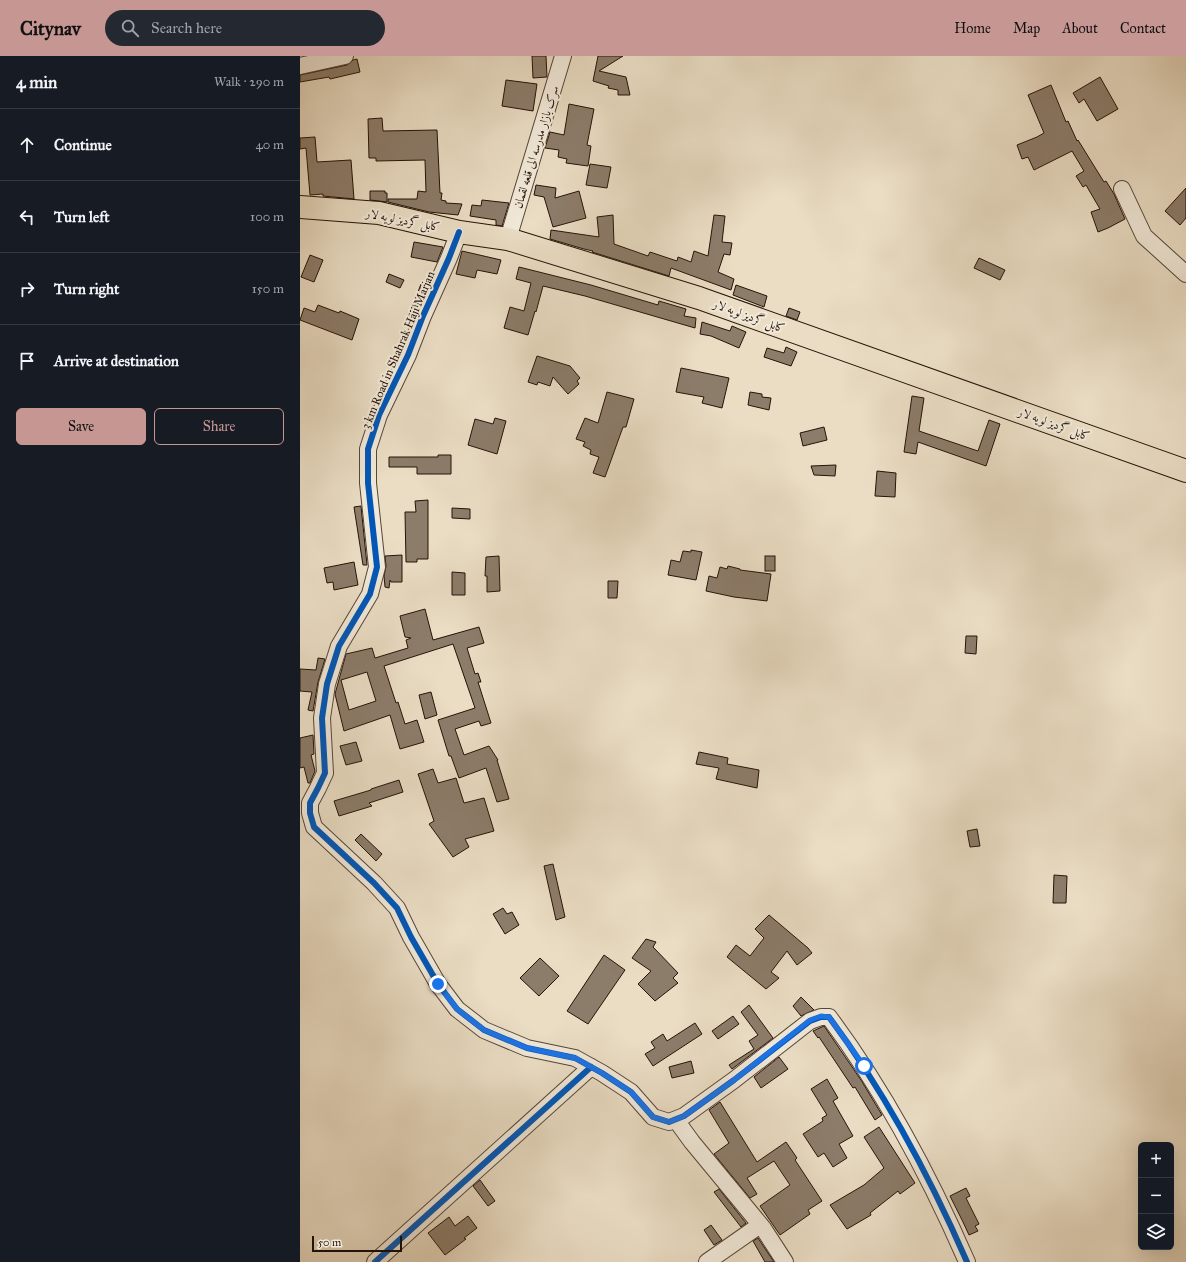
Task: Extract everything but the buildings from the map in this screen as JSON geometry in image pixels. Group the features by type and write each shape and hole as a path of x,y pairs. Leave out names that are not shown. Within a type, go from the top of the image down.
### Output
{"highway":[{"name":"کابل گردیز لویه لار","path":"300,207 379,213 459,232 508,239 699,298 1186,471"}],"street":[{"path":"300,66 345,56"},
{"name":"سرک بازار مدرسه الی قلعه لقمان","path":"508,239 563,56"},
{"path":"1122,189 1144,236 1186,274"},
{"name":"3 km Road in Shahrak Haji Marjan","path":"459,232 408,355 379,415 368,449 368,483 377,567 370,594 339,646 329,677 322,718 324,773 310,803 310,813 314,827 374,883 397,908 411,937 438,984 457,1009 484,1030 527,1048 575,1058 631,1092 653,1117 669,1122 676,1120"},
{"path":"785,1262 760,1225 692,1142 676,1120 684,1116 728,1084 810,1020 821,1016 829,1017 864,1066 913,1151 950,1222 967,1262"},
{"path":"375,1262 591,1067"},
{"path":"707,1262 760,1225"}],"cycle path":[{"path":"459,232 408,355 379,415 368,449 368,483 377,567 370,594 339,646 327,684 322,718 325,773 310,803 310,813 314,827 374,883 397,908 411,937 438,984 457,1009 484,1030 527,1048 575,1058 631,1092 653,1117 669,1122 684,1116 734,1080 810,1021 821,1017 829,1017 869,1075 905,1135 938,1198 967,1262"},
{"path":"375,1262 591,1067"}],"route":[{"path":"438,984 457,1009 484,1030 527,1048 575,1058 631,1092 653,1117 669,1122 684,1116 734,1080 810,1020 821,1016 829,1017 864,1066"}]}
